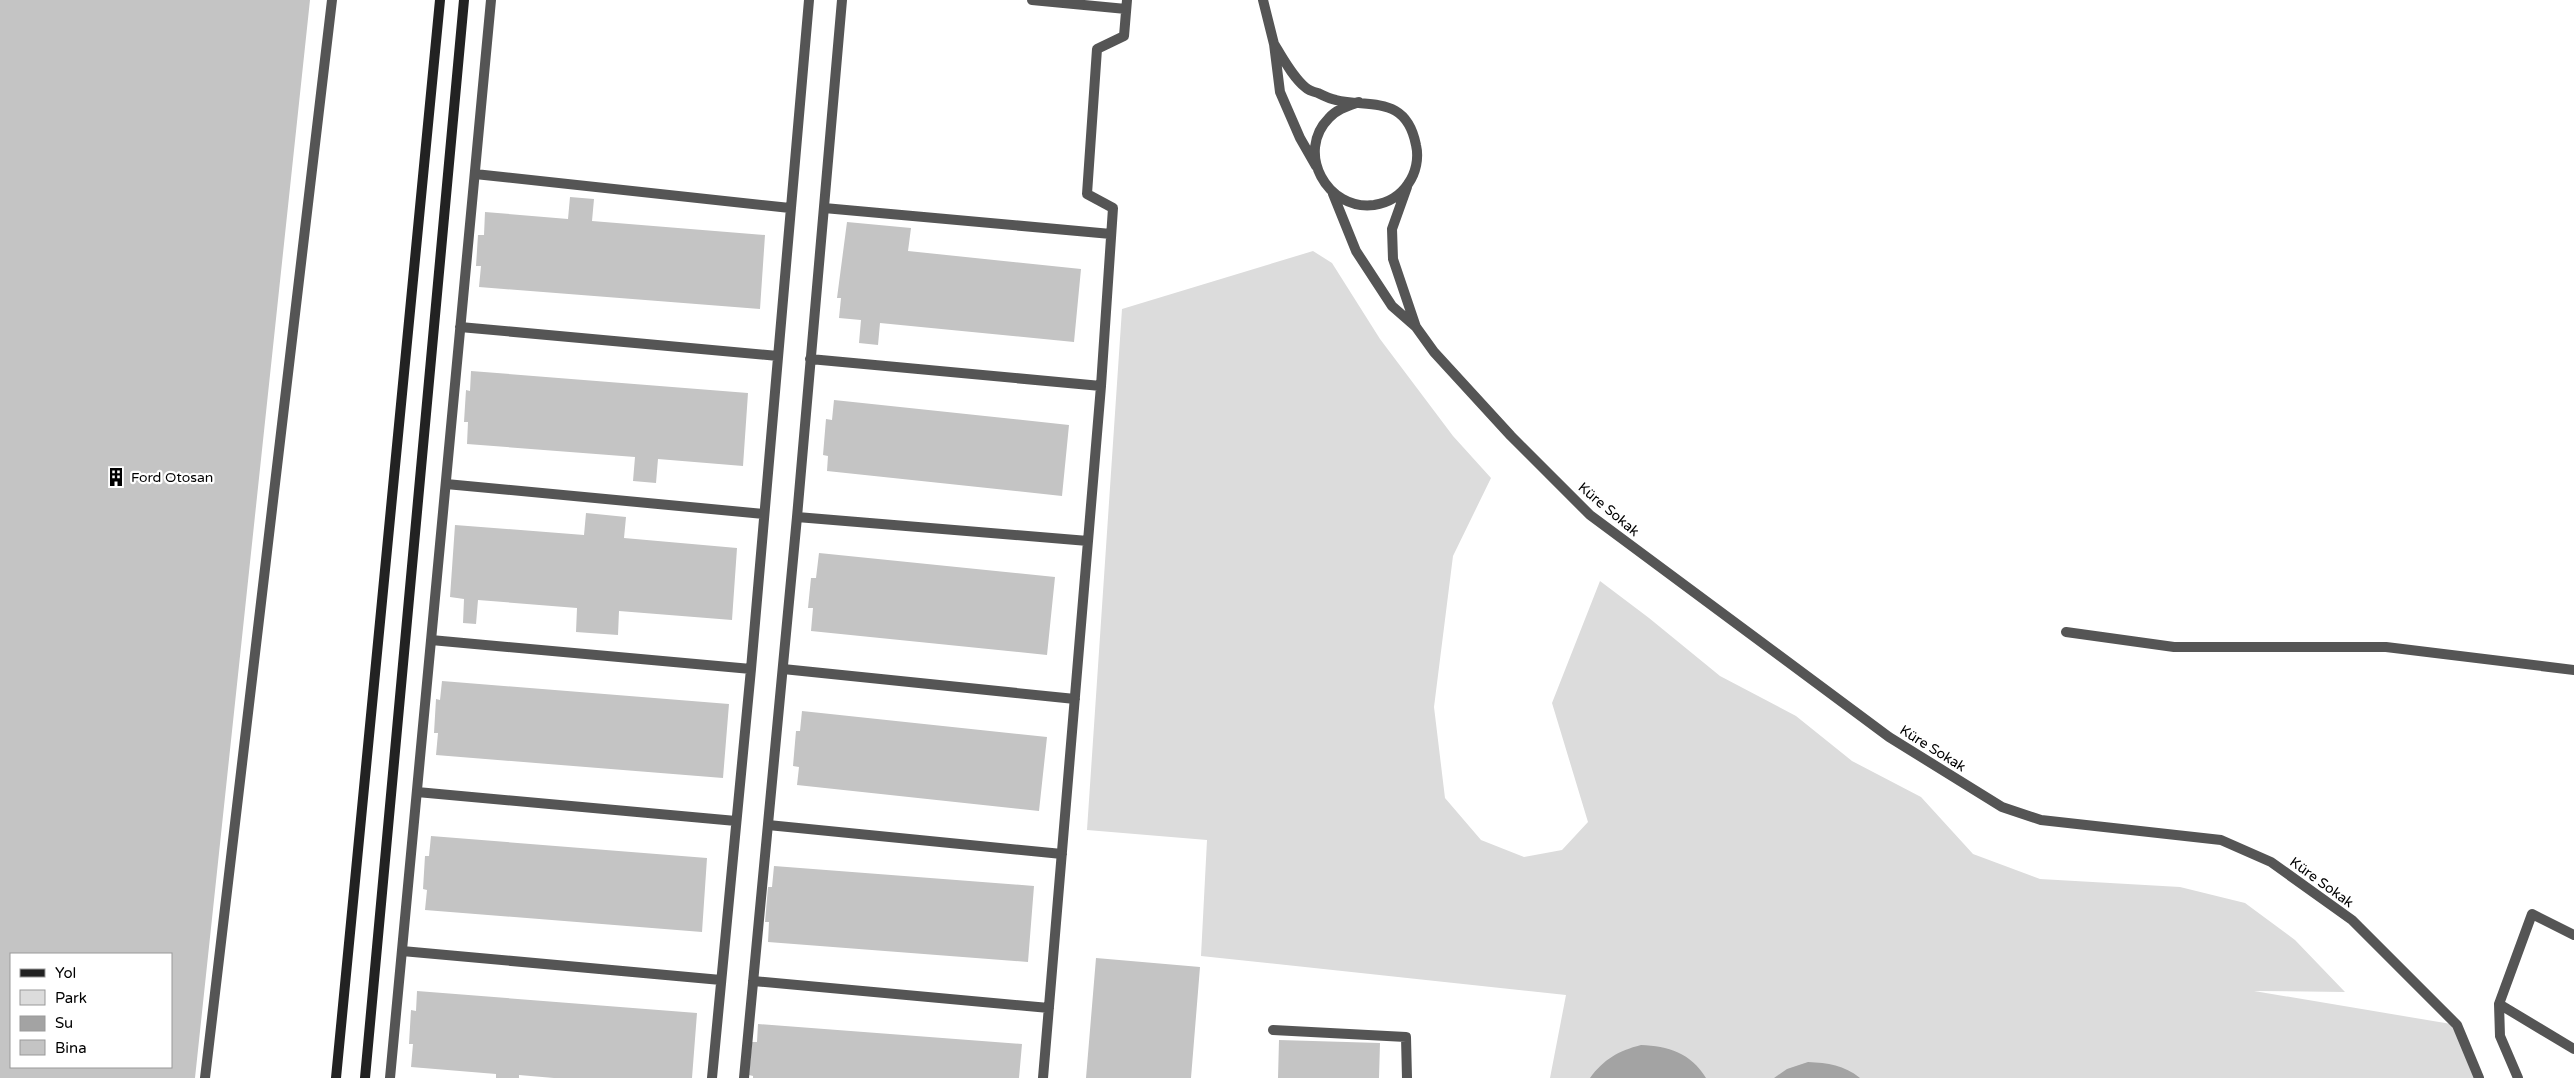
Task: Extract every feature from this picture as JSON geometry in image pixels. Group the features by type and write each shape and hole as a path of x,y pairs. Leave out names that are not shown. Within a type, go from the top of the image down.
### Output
{"main road":[{"path":"336,1078 440,0"},
{"path":"365,1078 464,0"}],"street":[{"path":"205,1078 332,0"},
{"path":"390,1078 491,0"},
{"path":"712,1078 751,669 809,0"},
{"path":"744,1078 797,517 842,0"},
{"path":"1032,0 1127,4 1124,36 1098,49 1087,194 1113,208 1101,386 1043,1078"},
{"path":"1262,0 1274,44 1280,92 1322,182 1334,194 1348,203 1365,206 1397,196 1408,184"},
{"path":"1274,44 1305,88 1336,100 1376,103 1392,109 1405,120 1414,134 1418,152 1416,169 1408,184 1392,229 1392,249 1393,259 1416,327"},
{"path":"1316,166 1315,149 1319,132 1329,118 1343,108 1359,102"},
{"path":"475,174 790,208"},
{"path":"1334,194 1356,251 1392,306 1416,327"},
{"path":"824,208 1111,234"},
{"path":"460,327 778,356"},
{"name":"Küre Sokak","path":"1416,327 1434,352 1511,436 1590,515 1889,737 2002,807 2042,820 2221,840 2271,862 2352,920 2457,1025 2479,1078"},
{"path":"810,359 1101,386"},
{"path":"446,484 764,514"},
{"path":"797,517 1088,542"},
{"path":"2066,632 2174,647 2386,647 2574,670"},
{"path":"431,640 751,669"},
{"path":"783,669 1075,699"},
{"path":"417,792 736,821"},
{"path":"768,825 1062,854"},
{"path":"2518,1078 2500,1036 2500,1004 2532,914 2574,935"},
{"path":"402,951 721,980"},
{"path":"753,982 1049,1008"},
{"path":"2500,1004 2574,1049"},
{"path":"1274,1030 1406,1037 1406,1078"}],"green space":[{"path":"1313,251 1332,263 1380,339 1453,436 1491,478 1453,556 1434,707 1445,798 1481,840 1524,857 1562,850 1588,822 1552,703 1600,581 1720,676 1796,716 1852,761 1921,797 1973,854 2040,879 2180,887 2245,903 2295,940 2345,992 2254,991 2457,1025 2476,1078 1550,1078 1566,995 1201,956 1207,840 1087,830 1122,309"}],"water":[{"path":"1641,1045 1660,1047 1678,1052 1693,1062 1706,1078 1590,1078 1612,1057"},
{"path":"1808,1062 1836,1065 1860,1078 1774,1078 1787,1069"}],"building":[{"name":"Ford Otosan","path":"0,0 310,0 195,1078 0,1078"},
{"path":"570,197 594,199 592,221 765,235 760,309 479,287 481,266 476,266 478,235 484,235 485,212 568,219"},
{"path":"847,222 911,228 908,251 1081,269 1074,342 880,323 878,345 859,343 861,320 839,318 841,298 837,298"},
{"path":"471,371 748,393 743,466 658,459 656,483 633,481 635,457 467,444 468,422 464,422 466,390 470,391"},
{"path":"834,400 1069,425 1062,496 827,471 828,456 823,455 826,419 832,420"},
{"path":"586,513 626,517 624,538 737,548 732,620 619,611 618,635 576,632 577,608 478,600 476,624 463,623 464,599 450,597 455,525 584,535"},
{"path":"819,553 1055,577 1047,655 811,631 813,608 808,608 811,578 816,578"},
{"path":"442,681 729,704 723,778 436,755 438,733 434,733 436,699 440,700"},
{"path":"802,711 1047,737 1039,811 797,785 799,767 793,766 796,731 800,731"},
{"path":"431,836 707,858 702,932 425,910 427,890 423,889 425,856 429,856"},
{"path":"774,866 1034,886 1028,962 768,942 769,922 765,922 768,887 772,887"},
{"path":"1096,958 1200,967 1191,1078 1086,1078"},
{"path":"417,991 697,1013 692,1078 554,1078 519,1075 519,1078 496,1078 496,1074 411,1067 413,1044 409,1044 411,1010 416,1011"},
{"path":"758,1024 1022,1044 1019,1078 753,1078 753,1076 749,1075 752,1042 757,1042"},
{"path":"1279,1040 1380,1043 1379,1078 1278,1078"}],"place":[{"name":"Ford Otosan","path":"116,477"}]}
